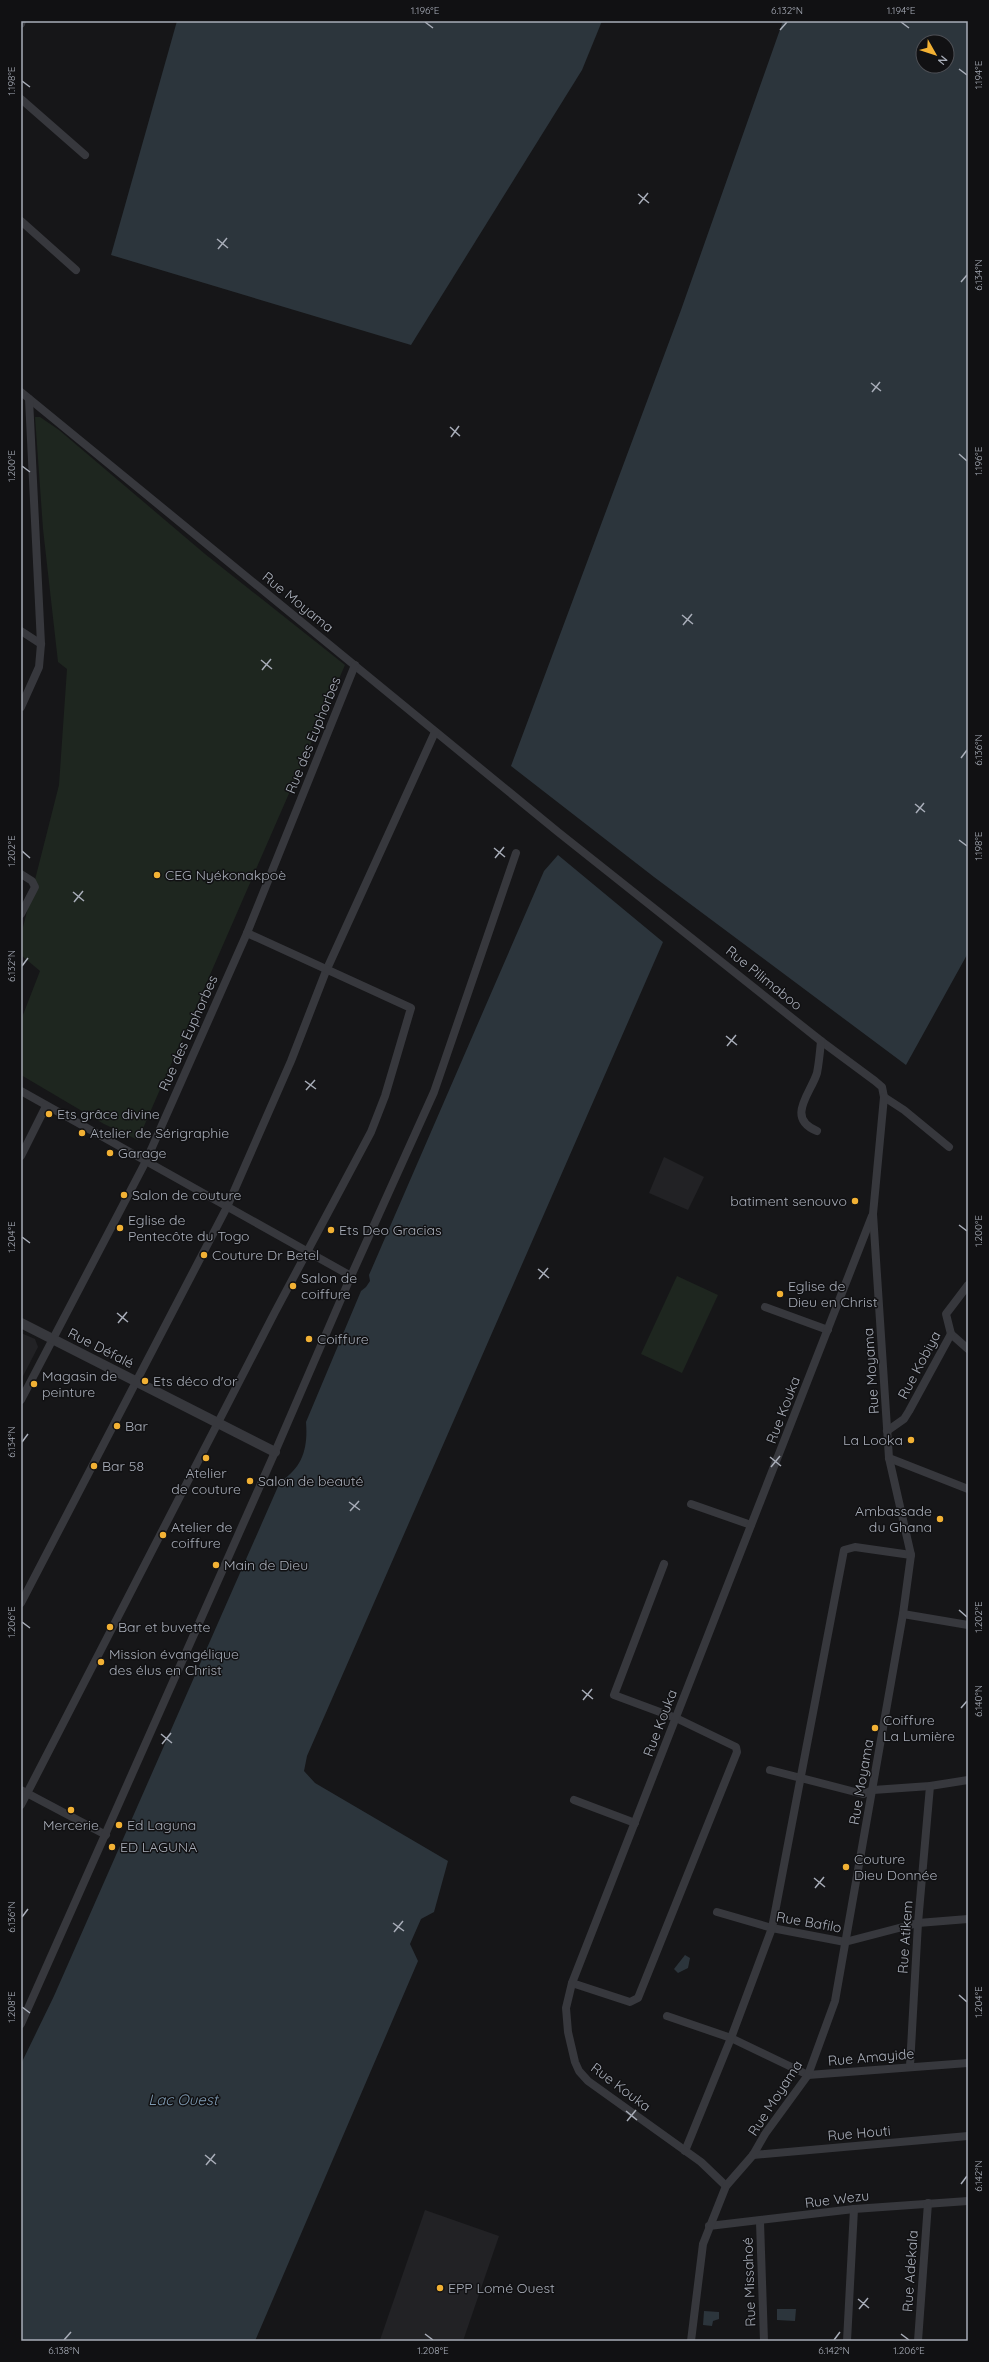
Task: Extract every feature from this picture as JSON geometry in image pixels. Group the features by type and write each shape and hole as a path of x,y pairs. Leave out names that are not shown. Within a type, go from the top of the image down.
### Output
{"street":[{"path":"21,99 85,155"},
{"path":"21,222 76,270"},
{"name":"Rue Moyama","path":"21,392 434,732 558,832"},
{"path":"21,707 39,668 41,644 29,399"},
{"path":"21,631 41,644"},
{"name":"Rue des Euphorbes","path":"21,1400 54,1340 146,1161 246,933 355,666"},
{"path":"21,1603 227,1207 291,1061 326,971 434,732"},
{"name":"Rue Pilimaboo","path":"558,832 822,1041 875,1080 882,1087 884,1098"},
{"path":"21,2024 275,1452 351,1276 434,1092 516,853"},
{"path":"21,874 32,881 35,887 21,914"},
{"path":"21,1805 24,1791 219,1423 378,1117 411,1008 326,971 246,933"},
{"path":"816,1131 807,1127 802,1119 801,1106 816,1073 822,1041"},
{"path":"21,1091 351,1276"},
{"path":"884,1098 904,1110 948,1147"},
{"name":"Rue Moyama","path":"691,2341 701,2255 709,2226 726,2186 753,2155 765,2134 808,2075 835,2001 903,1614 911,1554 889,1458 873,1214 884,1098"},
{"path":"21,1156 46,1106"},
{"name":"Rue Kouka","path":"726,2186 701,2162 588,2081 579,2072 575,2062 566,2014 572,1983 873,1214"},
{"name":"Rue Kobiya","path":"888,1431 904,1419 952,1334 946,1314 968,1285"},
{"path":"765,1307 828,1330"},
{"name":"Rue Défalé","path":"21,1323 275,1452"},
{"path":"952,1334 968,1349"},
{"path":"889,1458 968,1489"},
{"path":"691,1504 751,1525"},
{"path":"685,2151 731,2038 772,1928 799,1779 844,1550 854,1547 911,1554"},
{"path":"572,1983 630,2002 638,1998 737,1752 736,1747 676,1718 614,1695 664,1564"},
{"path":"903,1614 968,1625"},
{"path":"770,1770 852,1793 863,1794 873,1790 930,1786 968,1780"},
{"name":"Rue Atikem","path":"910,2066 918,1923 930,1786"},
{"path":"24,1791 106,1835"},
{"path":"574,1800 635,1823"},
{"name":"Rue Bafilo","path":"717,1912 772,1928 845,1942 918,1923 968,1919"},
{"path":"668,2016 731,2038 808,2075"},
{"name":"Rue Amayide","path":"808,2075 910,2066 968,2063"},
{"name":"Rue Houti","path":"753,2155 968,2136"},
{"name":"Rue Wezu","path":"709,2226 760,2222 854,2209 968,2201"},
{"name":"Rue Adekala","path":"918,2341 928,2203"},
{"path":"847,2341 854,2209"},
{"name":"Rue Missahoé","path":"760,2222 764,2341"}],"shaded area":[{"path":"35,417 40,417 59,430 205,554 345,665 138,1140 104,1124 21,1075 21,1020 40,971 21,955 21,935 59,785 67,669 58,662 43,529"},
{"path":"664,1157 704,1177 688,1210 649,1193"},
{"path":"677,1276 718,1295 682,1373 641,1354"},
{"path":"21,1333 35,1339 38,1347 21,1380"},
{"name":"EPP Lomé Ouest","path":"425,2210 499,2236 463,2341 380,2340"}],"water":[{"path":"177,21 602,21 582,70 411,345 111,255"},
{"path":"783,21 968,21 968,953 906,1065 654,877 511,766 681,310"},
{"name":"Lac Ouest","path":"558,855 663,942 307,1756 304,1771 315,1783 448,1861 434,1912 421,1919 410,1944 418,1961 255,2341 21,2341 21,2064 54,1996 280,1482 294,1470 299,1463 305,1448 306,1422 361,1291 370,1281 369,1275 544,871"},
{"path":"685,1955 690,1958 688,1968 678,1973 674,1969"},
{"path":"777,2309 796,2309 795,2321 777,2320"},
{"path":"704,2311 719,2312 719,2319 713,2321 712,2326 703,2325"}],"place":[{"name":"CEG Nyékonakpoè","path":"157,875"},
{"name":"Ets grâce divine","path":"49,1114"},
{"name":"Atelier de Sérigraphie","path":"82,1133"},
{"name":"Garage","path":"110,1153"},
{"name":"Salon de couture","path":"124,1195"},
{"name":"batiment senouvo","path":"855,1201"},
{"name":"Eglise de Pentecôte du Togo","path":"120,1228"},
{"name":"Ets Deo Gracias","path":"331,1230"},
{"name":"Couture Dr Betel","path":"204,1255"},
{"name":"Salon de coiffure","path":"293,1286"},
{"name":"Eglise de Dieu en Christ","path":"780,1294"},
{"name":"Coiffure","path":"309,1339"},
{"name":"Ets déco d'or","path":"145,1381"},
{"name":"Magasin de peinture","path":"34,1384"},
{"name":"Bar","path":"117,1426"},
{"name":"La Looka","path":"911,1440"},
{"name":"Atelier de couture","path":"206,1458"},
{"name":"Bar 58","path":"94,1466"},
{"name":"Salon de beauté","path":"250,1481"},
{"name":"Ambassade du Ghana","path":"940,1519"},
{"name":"Atelier de coiffure","path":"163,1535"},
{"name":"Main de Dieu","path":"216,1565"},
{"name":"Bar et buvette","path":"110,1627"},
{"name":"Mission évangélique des élus en Christ","path":"101,1662"},
{"name":"Coiffure La Lumière","path":"875,1728"},
{"name":"Mercerie","path":"71,1810"},
{"name":"Ed Laguna","path":"119,1825"},
{"name":"ED LAGUNA","path":"112,1847"},
{"name":"Couture Dieu Donnée","path":"846,1867"},
{"name":"EPP Lomé Ouest","path":"440,2288"}]}
